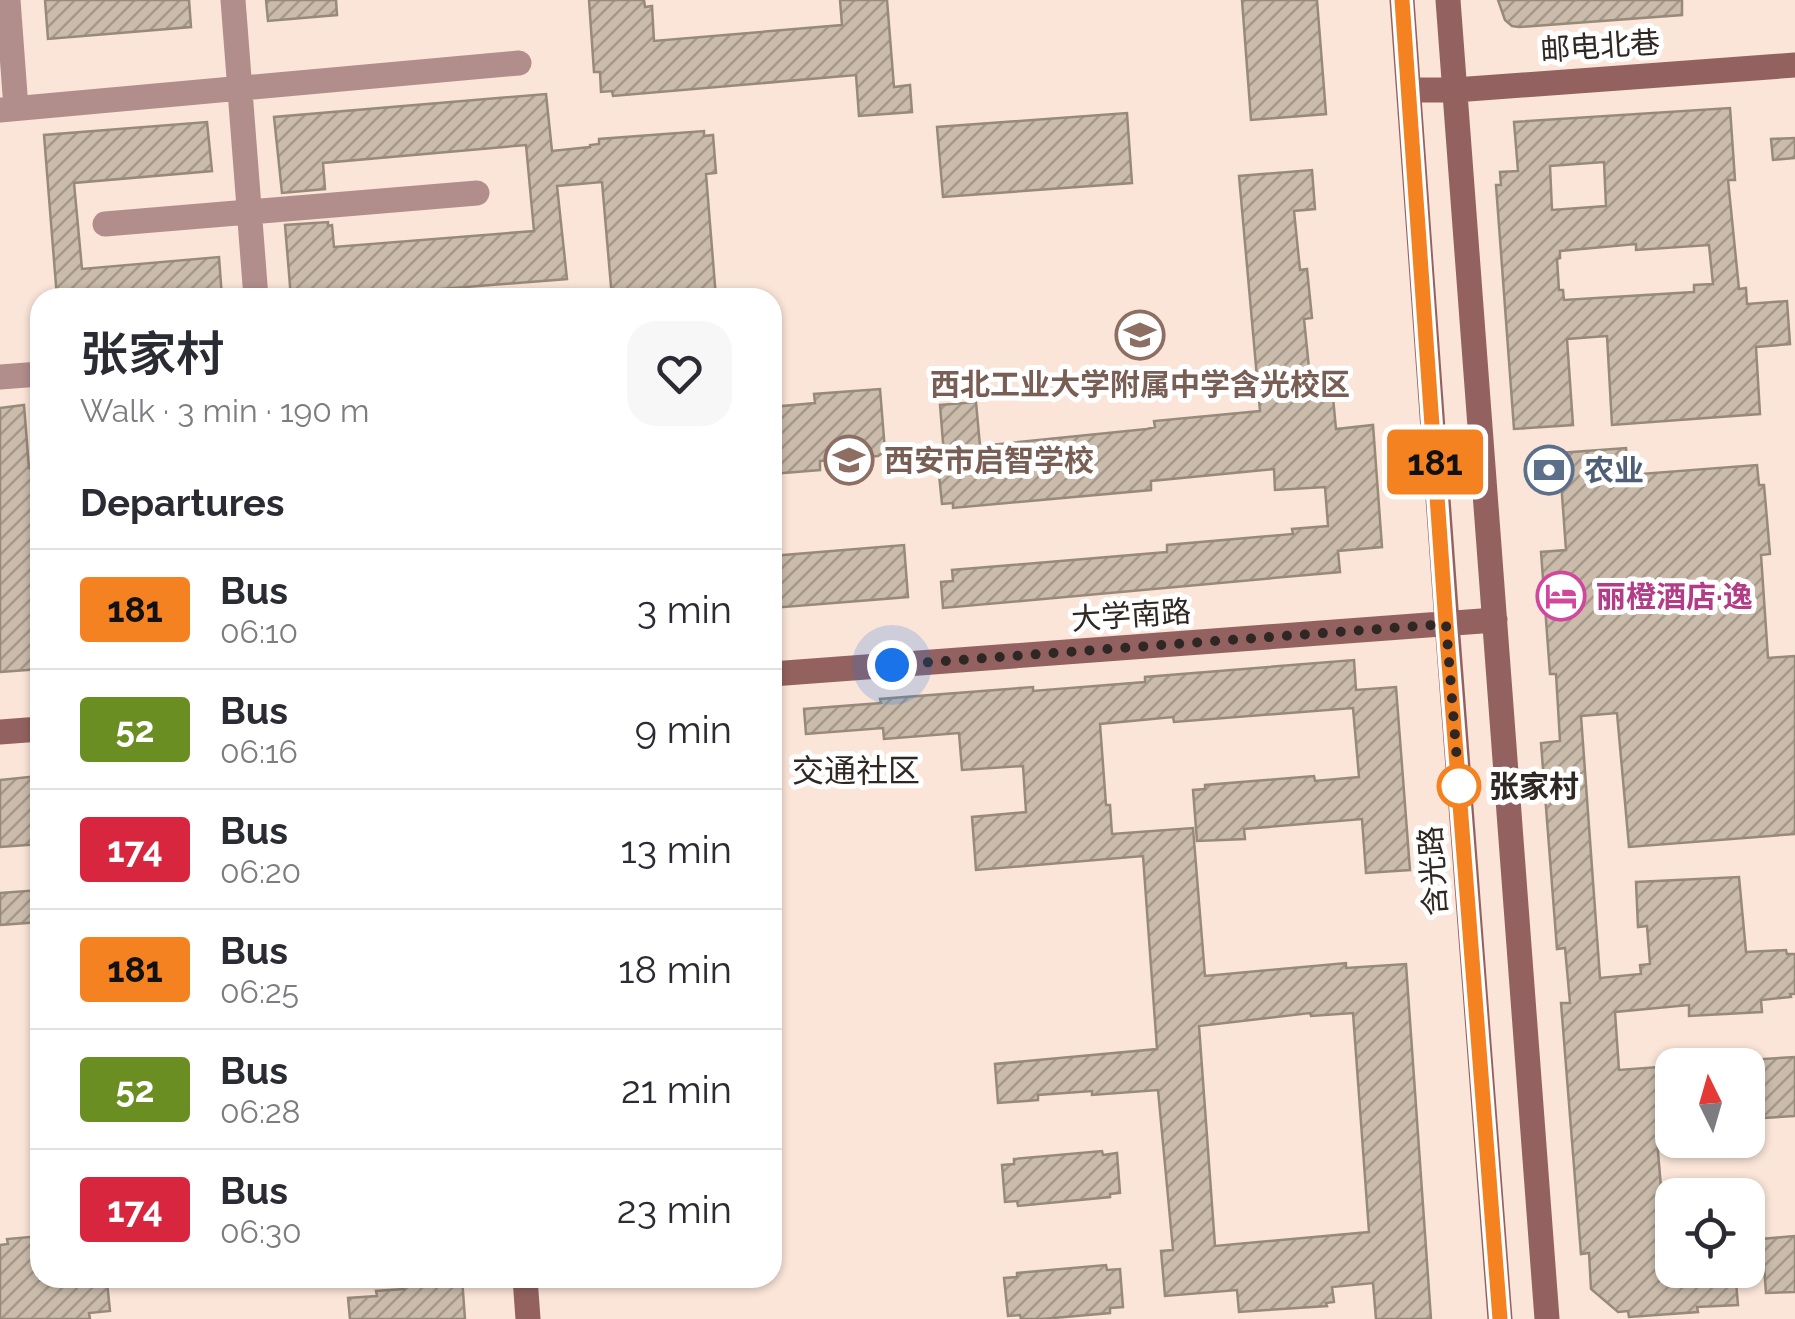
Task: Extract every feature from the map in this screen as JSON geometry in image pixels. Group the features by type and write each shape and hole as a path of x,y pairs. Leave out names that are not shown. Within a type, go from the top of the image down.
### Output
{"main road":[{"name":"含光路","path":"1402,0 1500,1319"},
{"path":"1448,0 1547,1319"},
{"name":"邮电北巷","path":"1408,90 1455,90 1795,65"},
{"name":"大学南路","path":"782,673 1494,620"},
{"path":"0,732 30,730"},
{"path":"526,1288 528,1319"}],"street":[{"path":"8,0 8,109 519,62"},
{"path":"233,0 255,288"},
{"path":"105,224 477,193"},
{"path":"0,377 30,375"}],"building":[{"path":"45,0 189,0 191,27 48,39"},
{"path":"266,0 336,0 337,15 268,21"},
{"path":"589,0 644,0 645,7 652,6 654,41 842,25 840,0 887,0 894,87 910,85 912,112 859,116 856,75 613,96 612,91 601,92 600,72 594,72"},
{"path":"1242,0 1317,0 1326,114 1251,120"},
{"path":"1498,0 1682,0 1682,15 1519,27 1505,20"},
{"path":"546,94 552,151 590,147 599,144 599,139 704,131 704,136 713,135 716,173 706,174 715,288 611,288 602,182 557,186 567,279 454,288 290,288 285,225 328,222 328,226 332,225 334,247 534,231 526,145 323,163 325,189 282,193 274,117"},
{"path":"1730,108 1735,180 1728,180 1739,289 1746,288 1747,304 1787,301 1790,344 1756,347 1760,414 1612,425 1607,336 1567,339 1573,425 1514,429 1496,185 1501,185 1500,172 1518,171 1514,122","holes":["1604,162 1606,206 1552,210 1550,166","1636,244 1636,250 1709,245 1713,284 1694,285 1694,292 1564,300 1563,290 1559,290 1560,251"]},
{"path":"1127,113 1132,183 943,197 937,127"},
{"path":"207,122 212,171 74,183 82,269 219,257 221,288 56,288 44,135"},
{"path":"1795,138 1795,158 1773,160 1771,139"},
{"path":"1312,170 1315,209 1294,211 1300,270 1307,269 1312,318 1304,319 1310,378 1331,376 1336,429 1373,425 1382,547 1338,551 1340,572 943,608 941,582 953,581 952,570 1167,552 1167,545 1293,534 1292,529 1328,526 1325,487 1275,490 1274,469 1151,481 1151,490 953,508 953,503 942,504 937,455 944,455 940,405 976,402 980,446 1147,429 1155,427 1154,421 1260,411 1239,176"},
{"path":"880,389 885,451 878,456 820,461 820,470 782,473 782,406 815,403 814,394"},
{"path":"24,405 30,468 30,670 0,672 0,408"},
{"path":"1626,448 1628,475 1757,465 1759,485 1764,485 1770,554 1761,555 1768,658 1795,656 1795,834 1629,847 1617,713 1581,716 1600,978 1641,974 1640,965 1650,964 1647,926 1638,927 1636,882 1739,877 1746,952 1786,950 1787,954 1795,954 1795,994 1761,1000 1762,1012 1689,1016 1689,1005 1615,1012 1619,1070 1655,1067 1655,1158 1659,1158 1660,1178 1655,1178 1655,1288 1737,1288 1738,1305 1629,1317 1628,1311 1618,1312 1591,1289 1589,1253 1581,1254 1561,1003 1570,1003 1565,948 1557,949 1541,743 1560,741 1556,674 1550,674 1541,552 1566,550 1559,453"},
{"path":"904,545 908,597 782,607 782,555"},
{"path":"1354,660 1356,690 1396,687 1410,870 1366,873 1362,819 1244,829 1245,839 1197,841 1193,790 1205,789 1205,785 1314,776 1315,781 1359,777 1353,708 1100,724 1112,834 1193,828 1205,976 1346,963 1346,968 1406,964 1431,1319 1376,1319 1373,1283 1332,1287 1334,1302 1326,1303 1327,1306 1239,1312 1237,1290 1165,1296 1161,1251 1173,1250 1158,1090 1038,1095 1038,1100 998,1103 995,1064 1157,1049 1143,856 976,870 972,817 1026,812 1023,766 962,770 959,733 884,739 883,728 806,734 804,709 881,703 880,699 1145,682 1145,677","holes":["1310,1013 1353,1013 1369,1232 1215,1246 1199,1026"]},
{"path":"30,777 30,845 0,847 0,780"},
{"path":"30,891 30,923 0,925 0,893"},
{"path":"1795,1057 1795,1116 1765,1118 1765,1059"},
{"path":"1102,1151 1103,1155 1117,1153 1120,1193 1018,1206 1017,1201 1005,1202 1002,1165 1014,1164 1014,1159"},
{"path":"1795,1236 1795,1292 1766,1293 1765,1239"},
{"path":"30,1237 30,1288 108,1288 110,1311 89,1313 90,1319 0,1319 0,1245 8,1244 7,1239"},
{"path":"1106,1265 1107,1270 1120,1269 1123,1307 1110,1308 1110,1313 1042,1319 1008,1316 1004,1278 1017,1277 1017,1273"},
{"path":"463,1288 465,1319 350,1319 348,1298 404,1289"}],"bus line":[{"name":"181","path":"1402,0 1500,1319"}],"place":[{"name":"西北工业大学附属中学含光校区","path":"1140,335"},
{"name":"西安市启智学校","path":"849,460"},
{"name":"农业","path":"1549,470"},
{"name":"丽橙酒店·逸","path":"1561,596"},
{"name":"张家村","path":"1459,786"}],"district":[{"name":"交通社区","path":"856,770"}],"route":[{"path":"892,665 1446,624 1459,786"}]}
